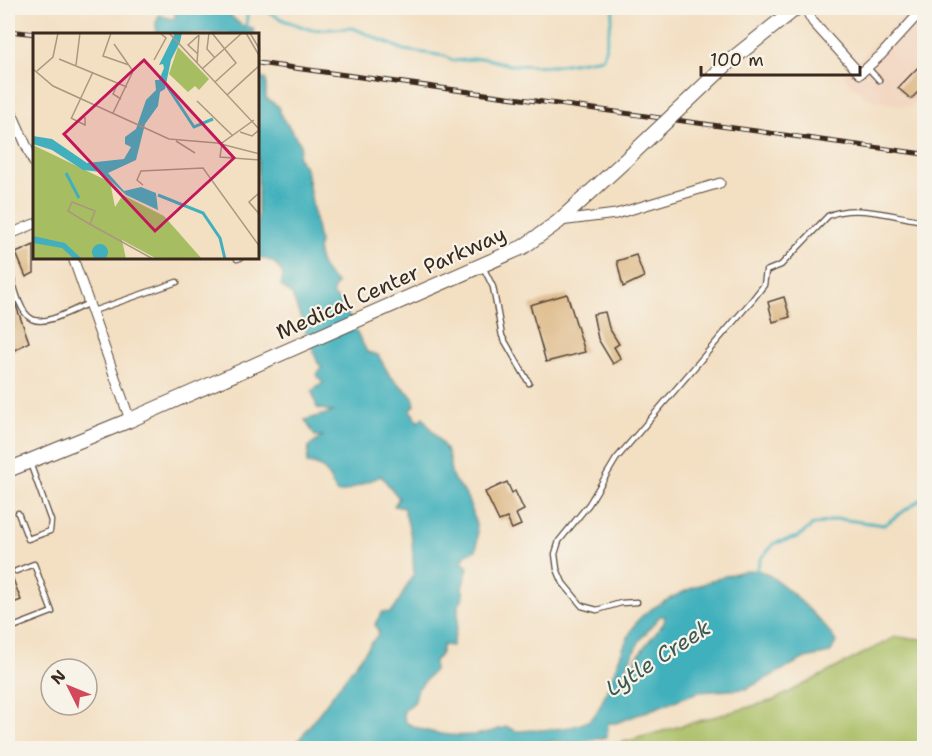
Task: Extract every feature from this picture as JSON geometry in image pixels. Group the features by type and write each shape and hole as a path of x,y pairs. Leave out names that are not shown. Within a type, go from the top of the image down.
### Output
{"main road":[{"name":"Medical Center Parkway","path":"8,470 130,420 523,248 558,222 731,60 796,8"}],"street":[{"path":"805,8 813,22 863,70 924,8"},
{"path":"8,104 33,162"},
{"path":"558,222 616,214 720,183"},
{"path":"8,236 33,224"},
{"path":"74,260 130,420"}],"lane":[{"path":"863,70 879,80"},
{"path":"637,602 621,603 597,610 582,606 563,583 555,554 559,541 589,504 616,459 753,299 764,285 766,271 781,265 828,216 837,211 864,212 924,221"},
{"path":"8,265 15,294 26,316 36,322 55,320 177,282"},
{"path":"483,267 494,287 502,336 529,383"},
{"path":"18,513 28,539 50,531 51,521 29,461"},
{"path":"8,629 52,612 34,564 16,572"}],"shaded area":[{"path":"909,8 924,8 924,92 910,108 865,98 843,76"}],"green space":[{"path":"895,637 924,639 924,748 602,748 774,700"}],"water":[{"path":"173,8 222,8 241,25 253,28 254,33 157,33 156,23 159,15 171,19 176,17"},
{"path":"260,78 266,80 266,98 279,107 280,114 301,145 298,157 306,169 319,242 318,254 328,275 337,283 332,294 342,303 367,352 378,355 390,376 413,397 415,405 410,410 418,422 423,417 445,448 452,475 462,489 474,518 477,535 476,550 466,554 462,561 468,568 462,588 464,595 458,607 458,622 452,646 443,645 440,655 434,661 434,670 417,690 415,701 403,712 405,722 422,730 461,736 507,727 516,731 576,726 592,718 597,711 626,642 639,619 678,594 734,573 760,571 790,591 831,634 836,642 830,653 805,658 746,689 698,692 616,723 608,723 607,737 579,743 553,741 519,748 404,748 396,746 293,748 379,633 375,624 382,612 390,613 414,574 412,540 404,508 394,506 399,498 381,476 341,493 336,492 322,468 307,463 309,447 323,436 315,436 305,420 333,412 317,408 312,391 323,383 317,375 322,367 318,363 292,295 281,286 283,274 274,262 260,257","holes":["660,616 665,616 664,623 644,647 623,679 621,677 640,640"]}],"building":[{"path":"924,61 924,86 911,99 898,88"},
{"path":"33,245 34,273 26,277 16,253"},
{"path":"636,255 644,277 623,287 617,261"},
{"path":"567,294 585,352 546,362 530,305"},
{"path":"784,297 790,317 773,322 768,302"},
{"path":"14,300 29,342 11,352 8,345 8,302"},
{"path":"605,312 609,328 619,344 614,347 621,359 613,364 598,339 593,314"},
{"path":"507,482 512,493 515,491 524,510 516,514 521,525 512,529 507,518 499,521 485,492"},
{"path":"8,566 21,600 8,605"}],"waterway":[{"path":"246,26 248,8"},
{"path":"261,8 283,20 312,30 353,28 404,50 445,56 454,61 484,58 510,65 553,66 603,58 614,8"},
{"name":"Lytle Creek","path":"755,574 761,558 775,543 798,537 813,525 839,519 884,525 924,497"}],"railway":[{"path":"8,31 33,34"},
{"path":"260,63 924,154"}]}
